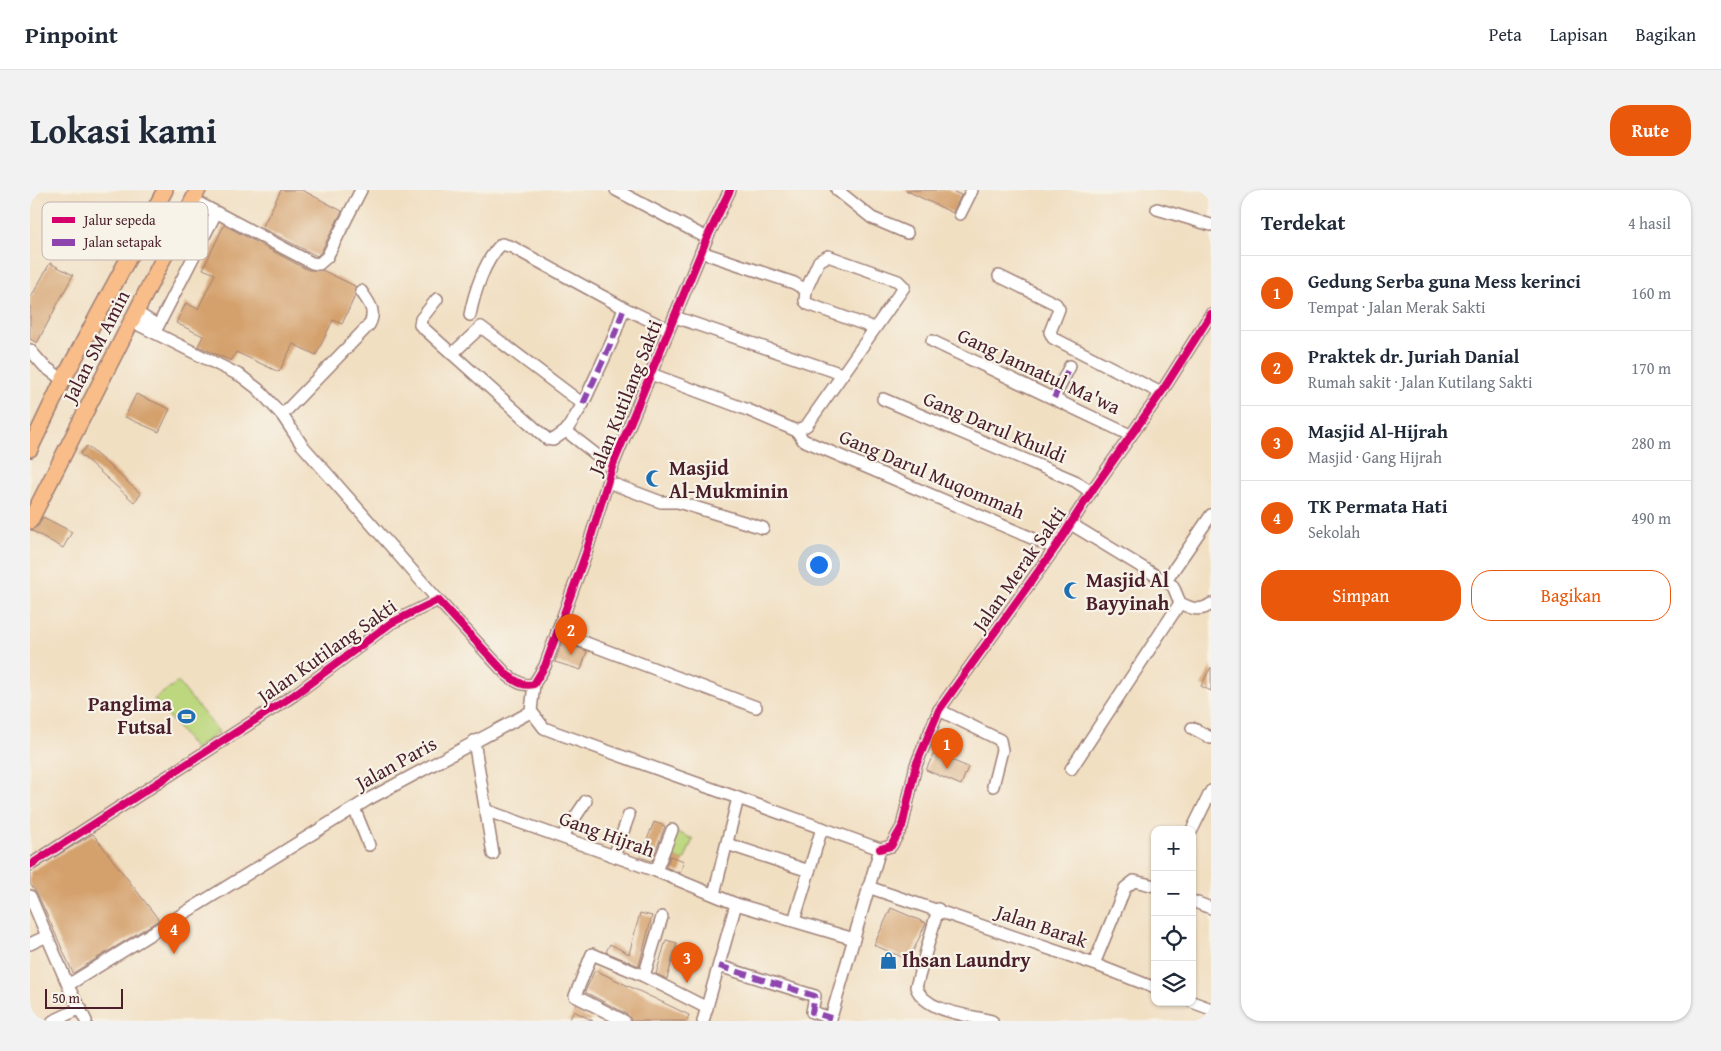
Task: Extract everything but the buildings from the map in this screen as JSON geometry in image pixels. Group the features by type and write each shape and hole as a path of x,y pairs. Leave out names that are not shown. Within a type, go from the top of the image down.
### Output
{"main road":[{"name":"Jalan SM Amin","path":"159,202 165,190"},
{"name":"Jalan SM Amin","path":"30,449 63,380 127,260"},
{"name":"Jalan SM Amin","path":"30,521 162,260"}],"street":[{"path":"208,206 216,213 319,264 327,257 361,190"},
{"path":"616,190 707,238"},
{"name":"Jalan Kutilang Sakti","path":"534,684 545,666 586,553 612,468 668,329 675,317 707,238 730,190"},
{"path":"837,190 872,218 908,233"},
{"path":"960,214 969,191"},
{"path":"1157,208 1211,225"},
{"path":"208,229 216,213"},
{"path":"470,315 478,283 496,249 502,244 512,247 624,308 668,329"},
{"path":"702,252 794,283 806,290"},
{"path":"797,431 808,425 874,328 903,291 902,284 898,281 828,256 819,262 806,290 805,301 808,304 874,328"},
{"path":"134,316 158,326 192,260"},
{"path":"998,276 1056,304 1059,309 1050,332 1053,338 1161,393"},
{"path":"282,416 369,325 373,315 372,308 361,291"},
{"path":"437,299 421,320 420,325 547,439 552,440 566,431 583,404 613,339 624,308"},
{"path":"134,316 241,376 258,389 282,416 302,445 438,600 507,675 527,686 534,684 531,711 544,728 880,848 831,1019 812,1012 815,996 719,966"},
{"path":"675,317 842,374"},
{"name":"Jalan Merak Sakti","path":"880,848 891,846 900,832 916,765 939,710 1055,548 1210,318"},
{"path":"452,354 481,327 583,404"},
{"name":"Gang Jannatul Ma'wa","path":"932,341 1130,435"},
{"path":"30,350 44,366 63,380"},
{"path":"1054,398 1070,366"},
{"name":"Gang Darul Muqommah","path":"651,374 748,410 797,431 804,440 1055,548"},
{"name":"Gang Darul Khuldi","path":"883,399 1075,481 1091,492"},
{"path":"566,431 612,468"},
{"path":"608,482 661,502 678,502 763,528"},
{"path":"1166,581 1211,515"},
{"path":"1071,524 1173,586 1180,603 1192,609 1202,610 1211,604"},
{"name":"Jalan Kutilang Sakti","path":"30,865 294,695 391,623 438,600"},
{"path":"1071,769 1180,603"},
{"path":"557,632 756,707"},
{"path":"939,710 1000,740 1002,750 993,786"},
{"name":"Jalan Paris","path":"68,985 354,808 531,711"},
{"path":"1192,728 1211,738"},
{"path":"474,741 493,854"},
{"path":"1194,826 1211,791"},
{"path":"714,894 738,798"},
{"path":"562,837 586,801"},
{"path":"354,808 369,845"},
{"name":"Gang Hijrah","path":"485,810 614,856 736,904 854,939"},
{"path":"614,856 629,815"},
{"path":"794,921 822,828"},
{"path":"656,872 672,830"},
{"path":"727,844 809,871"},
{"name":"Jalan Barak","path":"868,887 938,909 1094,964 1124,888 1129,882 1134,881 1151,885"},
{"path":"30,896 68,985 86,1021"},
{"path":"1196,902 1211,908"},
{"path":"703,1021 736,904"},
{"path":"938,909 916,987 918,994 927,1002 951,1011 992,1021"},
{"path":"644,976 662,917"},
{"path":"30,944 48,936"},
{"path":"624,1021 576,998 575,995 592,954 644,976 707,1008"},
{"path":"1094,964 1151,986"},
{"path":"1196,1003 1211,1009"},
{"path":"54,1021 81,1008"}],"green space":[{"name":"Panglima Futsal","path":"178,682 219,732 195,749 154,699"},
{"path":"677,832 693,839 684,861 668,855"}],"marked path":[{"path":"583,404 613,339 624,308"},
{"path":"1054,398 1070,366"},
{"path":"719,966 815,996 812,1012 831,1018"}],"cycle path":[{"path":"30,865 294,695 391,623 438,600 507,675 523,684 534,684 545,666 586,553 612,467 707,238 730,190"},
{"path":"880,849 891,846 902,827 916,765 939,710 1055,548 1091,492 1161,393 1211,314"}],"place":[{"name":"Masjid Al-Mukminin","path":"655,479"},
{"name":"Masjid Al Bayyinah","path":"1072,591"},
{"name":"Praktek dr. Juriah Danial","path":"571,655"},
{"name":"Panglima Futsal","path":"186,716"},
{"name":"Gedung Serba guna Mess kerinci","path":"947,769"},
{"name":"TK Permata Hati","path":"174,954"},
{"name":"Ihsan Laundry","path":"888,960"},
{"name":"Masjid Al-Hijrah","path":"687,983"}]}
